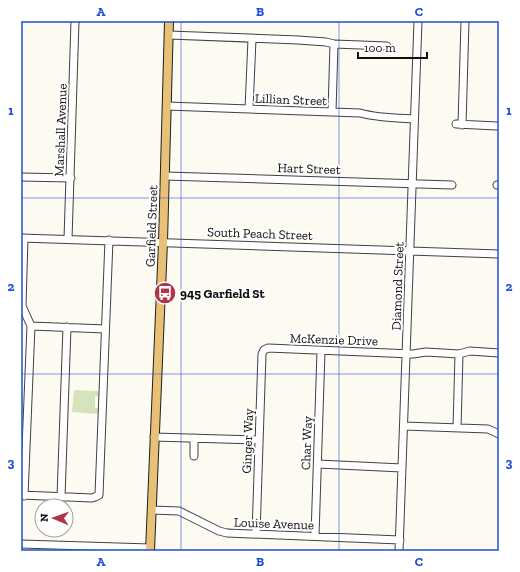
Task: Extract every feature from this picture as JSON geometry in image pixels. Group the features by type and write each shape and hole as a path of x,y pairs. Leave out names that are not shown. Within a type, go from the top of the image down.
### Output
{"main road":[{"name":"Garfield Street","path":"150,550 163,242 169,21"}],"street":[{"name":"Marshall Avenue","path":"68,239 75,21"},
{"name":"Diamond Street","path":"399,551 418,21"},
{"path":"465,21 459,124 497,126"},
{"path":"169,35 387,46"},
{"path":"249,109 252,39"},
{"path":"332,112 334,44"},
{"name":"Lillian Street","path":"167,106 360,113 383,118 414,119"},
{"name":"Hart Street","path":"165,176 452,185"},
{"path":"21,177 71,178"},
{"path":"22,238 22,306 31,326 23,495 92,498 99,495 109,240"},
{"name":"South Peach Street","path":"22,238 499,254"},
{"path":"31,326 105,329"},
{"path":"61,497 67,328"},
{"name":"McKenzie Drive","path":"264,350 268,348 406,354 426,352 460,354 470,351 499,353"},
{"name":"Ginger Way","path":"256,534 262,354 264,350"},
{"name":"Char Way","path":"315,536 321,351"},
{"path":"457,428 460,354"},
{"path":"404,426 488,429 499,434"},
{"path":"154,437 259,440"},
{"path":"194,438 194,456"},
{"path":"318,464 402,468"},
{"name":"Louise Avenue","path":"152,510 179,512 223,532 400,540"},
{"path":"21,544 39,548 150,550"}],"green space":[{"path":"74,390 99,391 99,396 95,396 95,408 99,408 98,414 72,412"}],"place":[{"name":"945 Garfield St","path":"165,293"}]}
